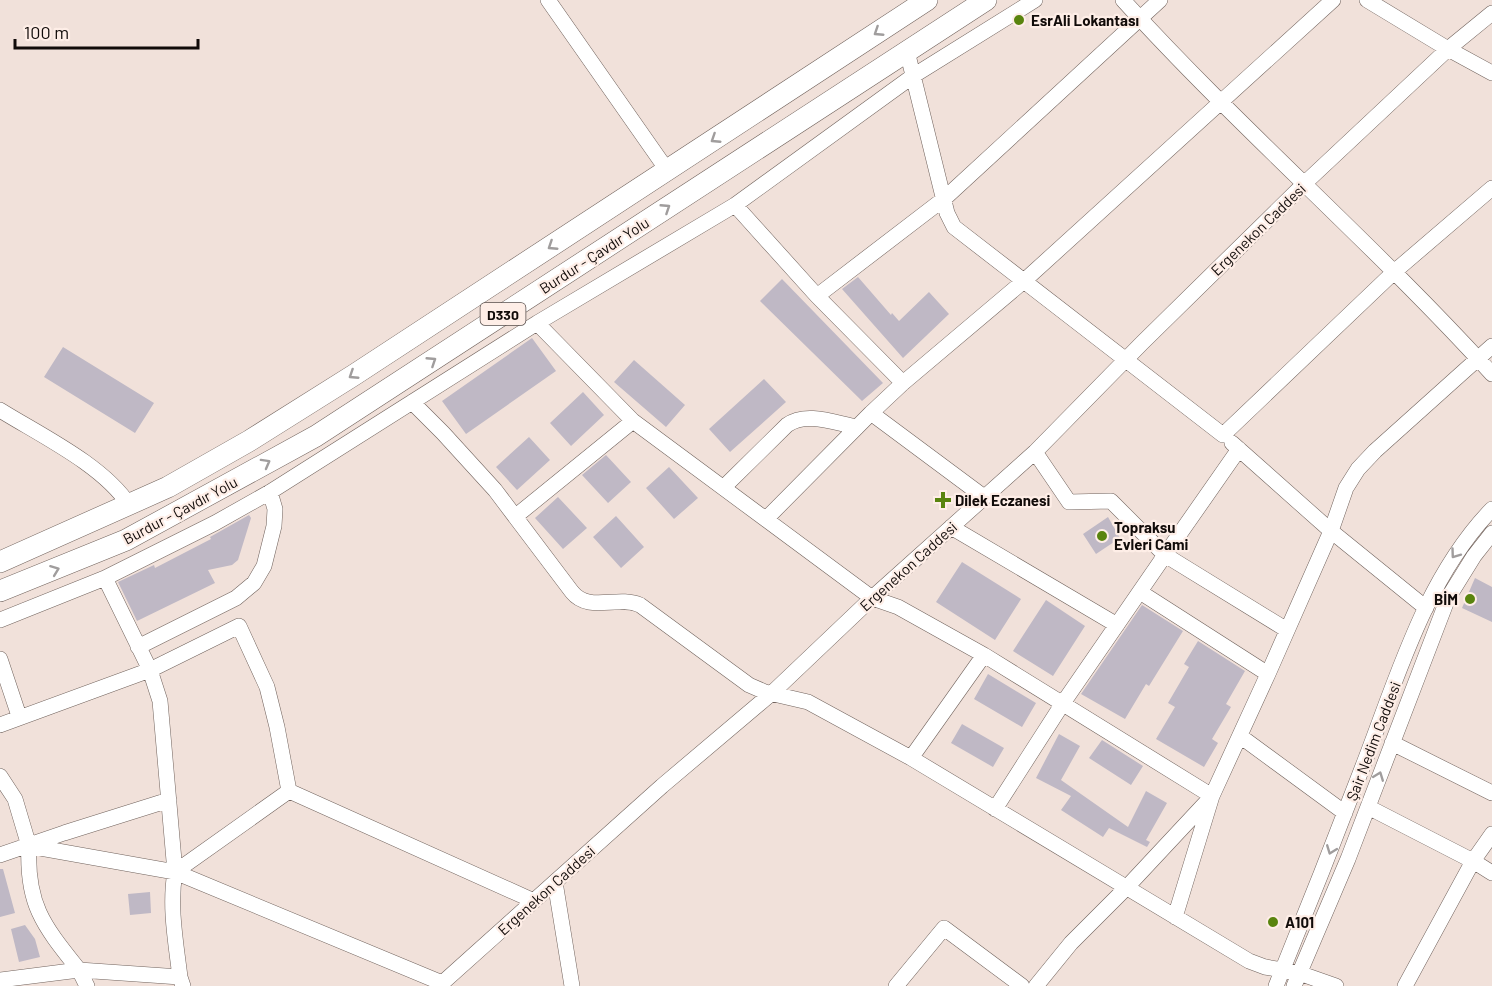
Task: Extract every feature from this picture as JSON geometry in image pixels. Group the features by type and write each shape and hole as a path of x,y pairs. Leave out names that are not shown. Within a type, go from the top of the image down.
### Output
{"highway":[{"name":"Burdur - Çavdır Yolu","path":"0,562 168,487 249,441 927,0"},
{"name":"Burdur - Çavdır Yolu","path":"0,591 126,540 316,436 986,0"}],"street":[{"path":"548,0 667,170"},
{"path":"0,620 105,578 270,492 537,323 735,205 913,76 1035,0"},
{"path":"1123,0 1221,101 1394,272 1492,374"},
{"path":"817,296 945,198 1160,0"},
{"path":"766,519 903,383 1025,280 1333,0"},
{"path":"1367,0 1492,73"},
{"name":"Ergenekon Caddesi","path":"442,985 662,786 772,693 872,598 1035,452 1305,183 1448,49 1492,13"},
{"path":"907,51 950,220 958,232 1025,280 1223,435 1331,531 1426,608"},
{"path":"1223,435 1394,272 1492,188"},
{"path":"735,205 817,296 903,383"},
{"path":"537,323 633,421 872,598 898,607 984,655 1212,796"},
{"path":"1175,917 1212,796 1331,531 1346,488 1375,451 1492,346"},
{"path":"412,402 473,465 516,516 579,600 596,603 623,601 640,605 740,680 758,689 808,702 911,758 1249,962 1282,971 1297,980 1336,986"},
{"path":"0,410 98,471 112,483 129,505"},
{"path":"871,413 984,497"},
{"path":"724,487 787,425 796,420 804,418 857,427"},
{"path":"516,516 633,421"},
{"path":"995,809 1063,703 1239,449"},
{"path":"1035,452 1069,502 1111,501 1165,555 1287,630"},
{"path":"138,647 236,598 254,584 264,566 273,526 274,509 270,492"},
{"name":"Şair Nedim Caddesi","path":"1276,986 1400,668 1426,608 1447,565 1492,509"},
{"path":"951,527 1117,625"},
{"path":"1297,980 1368,807 1448,598 1474,556 1492,533"},
{"path":"0,980 79,970 181,982 172,905 175,872 162,715 150,670 105,578"},
{"path":"1140,592 1268,674"},
{"path":"0,724 150,670 239,626 267,687 278,727 289,791"},
{"path":"911,758 984,655"},
{"path":"0,659 19,716"},
{"path":"1240,735 1345,813"},
{"path":"1392,743 1492,793"},
{"path":"0,776 15,799 29,846 29,879 39,915 48,931 79,970 87,986"},
{"path":"175,872 289,791"},
{"path":"289,791 534,901"},
{"path":"1039,985 1071,943 1212,796"},
{"path":"0,855 64,832 169,800"},
{"path":"1368,807 1492,873"},
{"path":"1406,986 1473,861 1492,834"},
{"path":"29,846 175,872 442,985"},
{"path":"555,882 572,986"},
{"path":"896,986 944,928 1022,986"}],"building":[{"path":"858,277 899,321 929,292 949,314 903,358 842,289"},
{"path":"782,279 883,383 862,401 760,301"},
{"path":"532,338 556,371 466,434 442,401"},
{"path":"63,347 154,403 135,433 44,377"},
{"path":"634,360 685,405 666,427 614,382"},
{"path":"764,379 786,402 730,452 709,429"},
{"path":"583,392 604,415 571,446 550,423"},
{"path":"529,437 550,460 517,490 496,467"},
{"path":"606,455 631,482 608,503 582,475"},
{"path":"669,467 698,498 674,519 646,488"},
{"path":"558,497 587,528 563,549 535,518"},
{"path":"249,515 251,518 238,560 232,565 208,570 215,583 137,621 118,582 154,565 155,568 211,539 210,537"},
{"path":"616,516 644,547 621,568 593,537"},
{"name":"Topraksu Evleri Cami","path":"1108,517 1120,538 1096,554 1083,534"},
{"path":"962,562 1021,599 995,640 936,602"},
{"path":"1475,578 1492,587 1492,622 1462,608"},
{"path":"1046,600 1085,626 1053,676 1013,651"},
{"path":"1142,605 1183,631 1149,686 1146,684 1125,719 1081,694"},
{"path":"1198,641 1245,671 1226,704 1231,707 1212,739 1218,743 1204,767 1156,739 1175,707 1168,703 1189,667 1184,664"},
{"path":"988,674 1036,703 1022,727 974,699"},
{"path":"962,724 1004,748 993,767 951,743"},
{"path":"1059,734 1080,746 1061,780 1128,827 1146,791 1167,803 1146,840 1150,842 1147,847 1109,828 1103,837 1061,810 1071,796 1036,778"},
{"path":"1102,740 1143,766 1131,785 1089,758"},
{"path":"0,869 3,869 15,913 0,917"},
{"path":"150,892 151,913 130,915 128,894"},
{"path":"25,925 35,939 40,957 19,962 11,929"}],"place":[{"name":"EsrAli Lokantası","path":"1019,20"},
{"name":"Dilek Eczanesi","path":"943,500"},
{"name":"Topraksu Evleri Cami","path":"1102,536"},
{"name":"BİM","path":"1470,599"},
{"name":"A101","path":"1273,922"}]}
